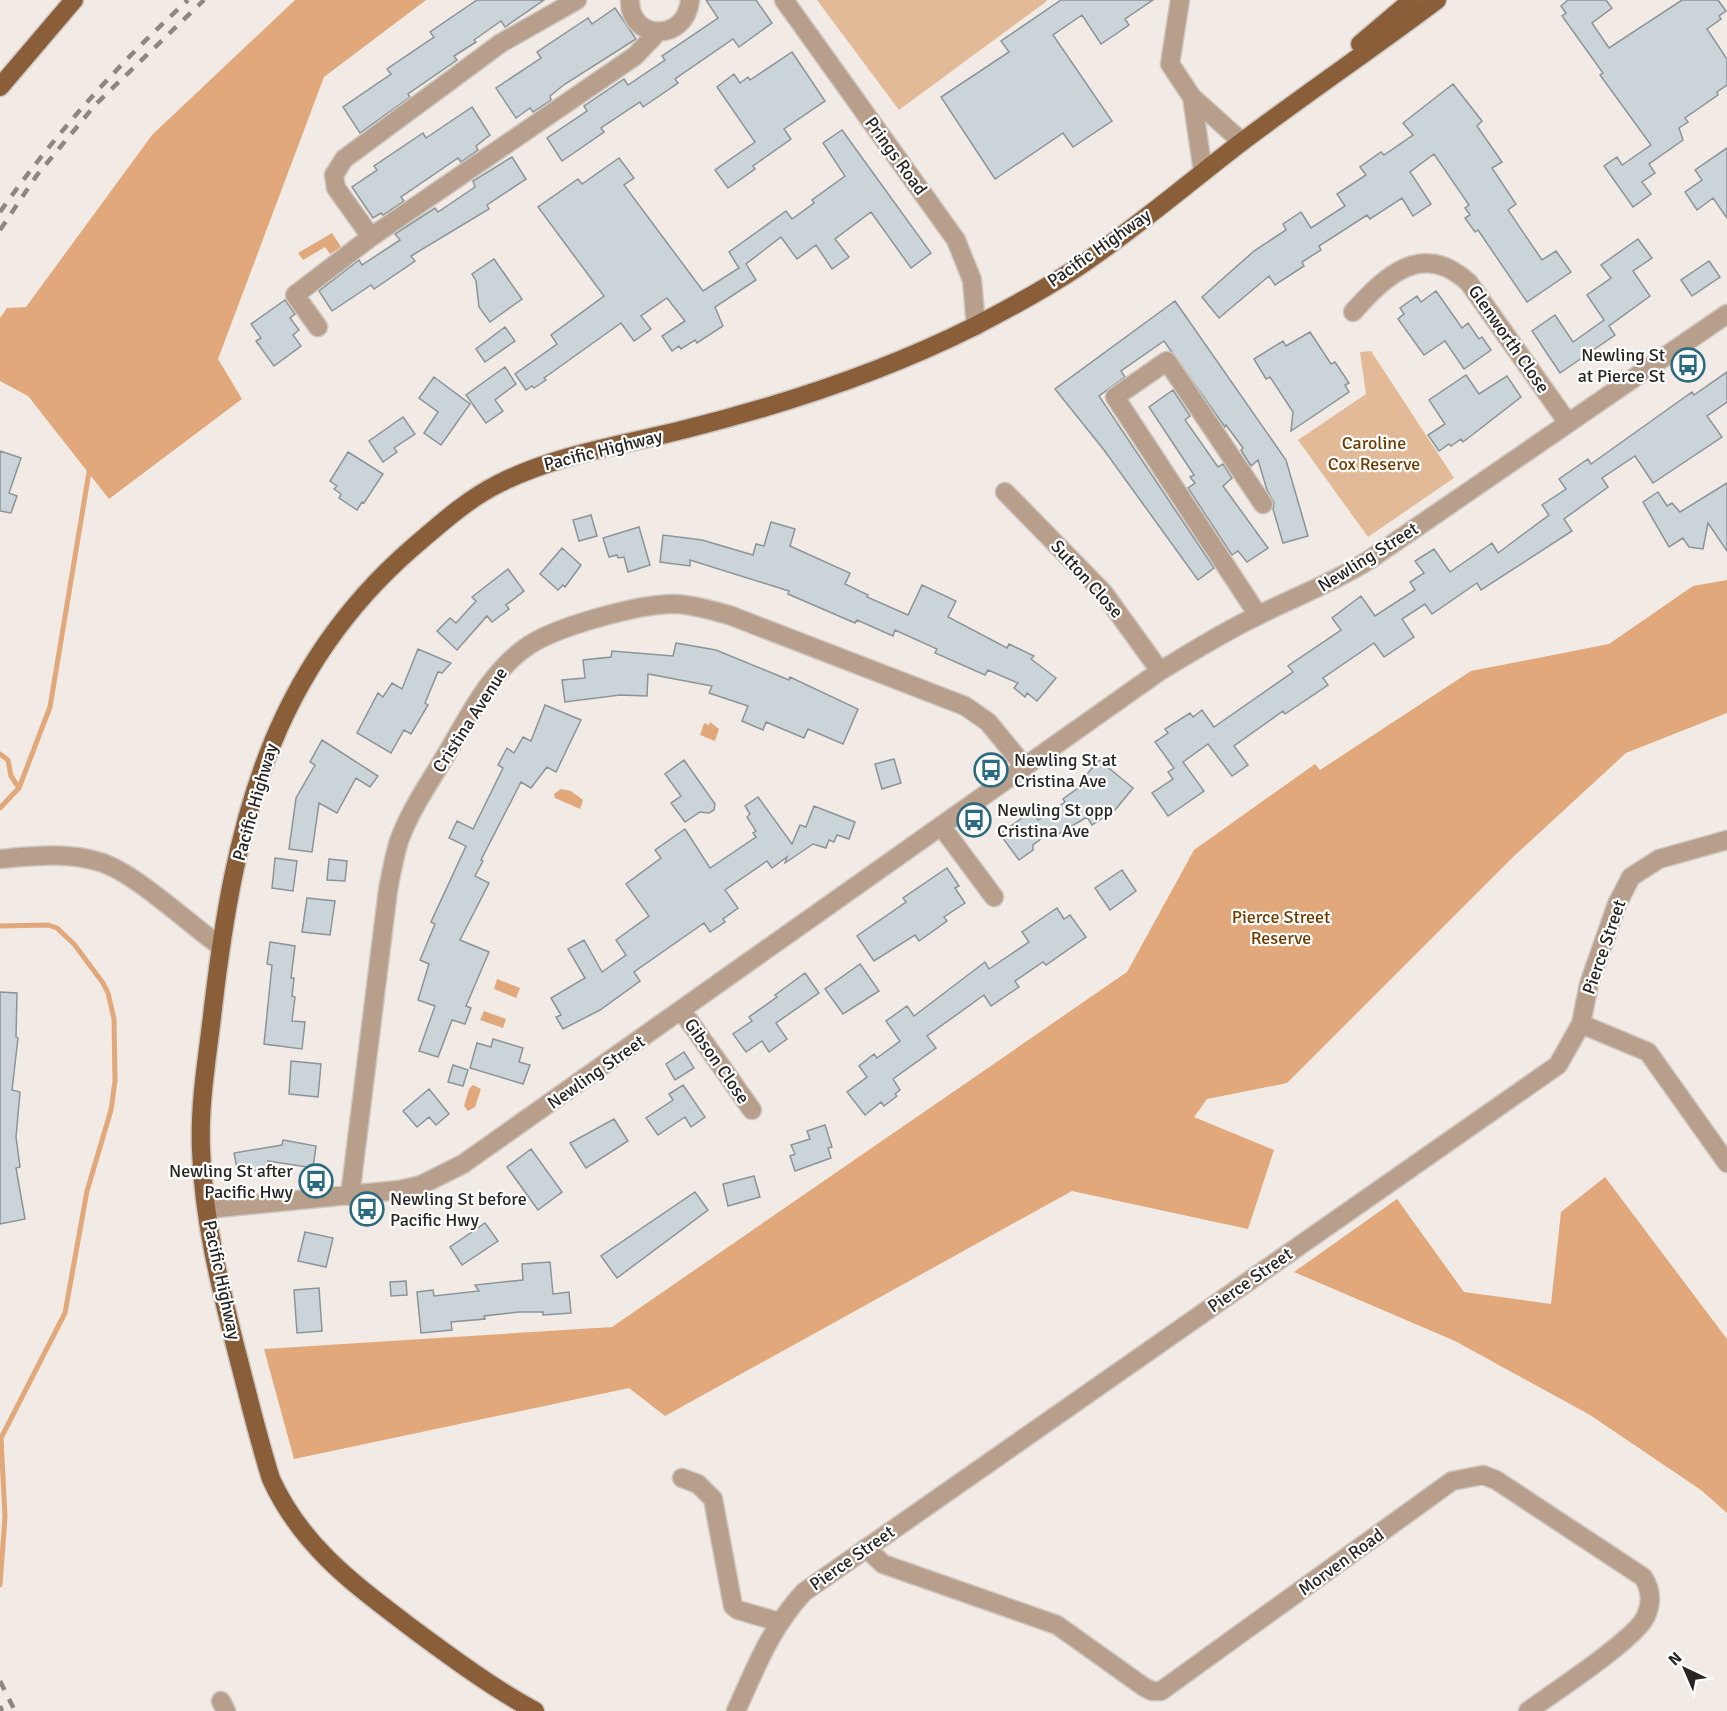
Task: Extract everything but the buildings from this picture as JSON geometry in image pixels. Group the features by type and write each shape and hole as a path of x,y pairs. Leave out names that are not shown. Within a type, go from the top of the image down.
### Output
{"main road":[{"path":"0,87 74,0"},
{"name":"Pacific Highway","path":"1289,107 1412,0"},
{"name":"Pacific Highway","path":"535,1711 463,1666 370,1597 320,1553 299,1530 283,1505 271,1479 226,1308 207,1209 200,1143 202,1108 220,946 252,796 270,743 293,695 348,613 391,567 439,525 492,487 528,470 567,457 755,411 836,387 895,364 976,326 1078,267 1289,107 1437,0"}],"street":[{"path":"371,237 336,189 334,174 344,159 501,43 577,0"},
{"path":"630,0 633,16 639,24 658,32"},
{"path":"318,327 295,295 371,237 635,56 658,32 677,27 685,19 690,0"},
{"name":"Prings Road","path":"784,0 956,240 972,280 976,326"},
{"path":"1180,0 1170,64 1192,97 1242,142"},
{"path":"1192,97 1203,172"},
{"name":"Glenworth Close","path":"1353,312 1378,284 1411,264 1440,265 1458,272 1469,283 1568,423"},
{"name":"Newling Street","path":"207,1209 350,1196 421,1185 463,1164 1160,672 1209,641 1258,615 1327,585 1369,560 1727,314"},
{"path":"1258,615 1115,397 1167,361 1263,504"},
{"name":"Sutton Close","path":"1005,492 1103,592 1160,672"},
{"name":"Cristina Avenue","path":"350,1196 388,890 399,841 426,789 486,690 510,659 526,647 543,637 624,611 674,604 701,607 729,615 965,706 988,722 1025,767"},
{"path":"941,826 993,897"},
{"name":"Pierce Street","path":"736,1711 769,1636 804,1593 1558,1065 1581,1024 1589,984 1617,904 1631,877 1659,859 1727,840"},
{"path":"0,860 38,855 69,856 102,862 126,875 220,946"},
{"name":"Gibson Close","path":"682,1011 753,1110"},
{"path":"1581,1024 1648,1052 1727,1163"},
{"name":"Morven Road","path":"866,1548 883,1564 1057,1624 1144,1687 1152,1691 1161,1691 1452,1480 1483,1475 1509,1488 1643,1577 1649,1586 1651,1596 1646,1616 1633,1634 1528,1711"},
{"path":"682,1478 698,1484 713,1499 733,1606 738,1610 779,1622"}],"green space":[{"path":"817,0 1046,0 1047,1 899,110"},
{"name":"Caroline Cox Reserve","path":"1371,351 1454,478 1368,537 1298,440 1366,394 1360,352"}],"shaded area":[{"path":"295,0 426,0 324,77 218,359 242,399 109,499 28,396 0,381 0,318 7,308 26,307 152,135"},
{"path":"332,233 341,247 330,254 325,247 303,260 298,253"},
{"name":"Pierce Street Reserve","path":"1727,580 1727,713 1626,753 1512,858 1287,1083 1207,1099 1194,1117 1274,1150 1248,1229 1072,1191 665,1416 629,1388 294,1459 264,1349 612,1327 1127,972 1194,850 1315,764 1320,770 1471,671 1609,644 1693,586"},
{"path":"710,722 719,729 715,741 700,735 704,723 709,725"},
{"path":"561,789 571,791 583,800 580,809 555,798 554,794"},
{"path":"497,979 520,988 516,998 494,989"},
{"path":"484,1011 506,1019 503,1028 480,1020"},
{"path":"473,1085 481,1089 475,1107 468,1111 464,1106 469,1089"},
{"path":"1605,1177 1727,1339 1727,1513 1701,1490 1590,1415 1455,1341 1294,1272 1397,1199 1464,1292 1551,1304 1561,1212"}],"waterway":[{"path":"86,414 164,361 198,302 234,194 291,56 343,0"},
{"path":"0,347 82,395 93,448 50,707 19,788 0,808"},
{"path":"0,754 8,760 11,776 19,788"},
{"path":"0,926 48,925 57,928 74,944 103,983 108,993 114,1019 115,1081 111,1110 87,1191 65,1313 1,1438 5,1517 0,1585"}],"railway":[{"path":"0,212 88,101 188,0"},
{"path":"0,230 37,175 96,104 204,0"},
{"path":"0,1681 15,1711"},
{"path":"0,1706 2,1711"}],"place":[{"name":"Newling St at Pierce St","path":"1688,365"},
{"name":"Newling St at Cristina Ave","path":"991,770"},
{"name":"Newling St opp Cristina Ave","path":"974,820"},
{"name":"Newling St after Pacific Hwy","path":"316,1181"},
{"name":"Newling St before Pacific Hwy","path":"367,1209"}]}
